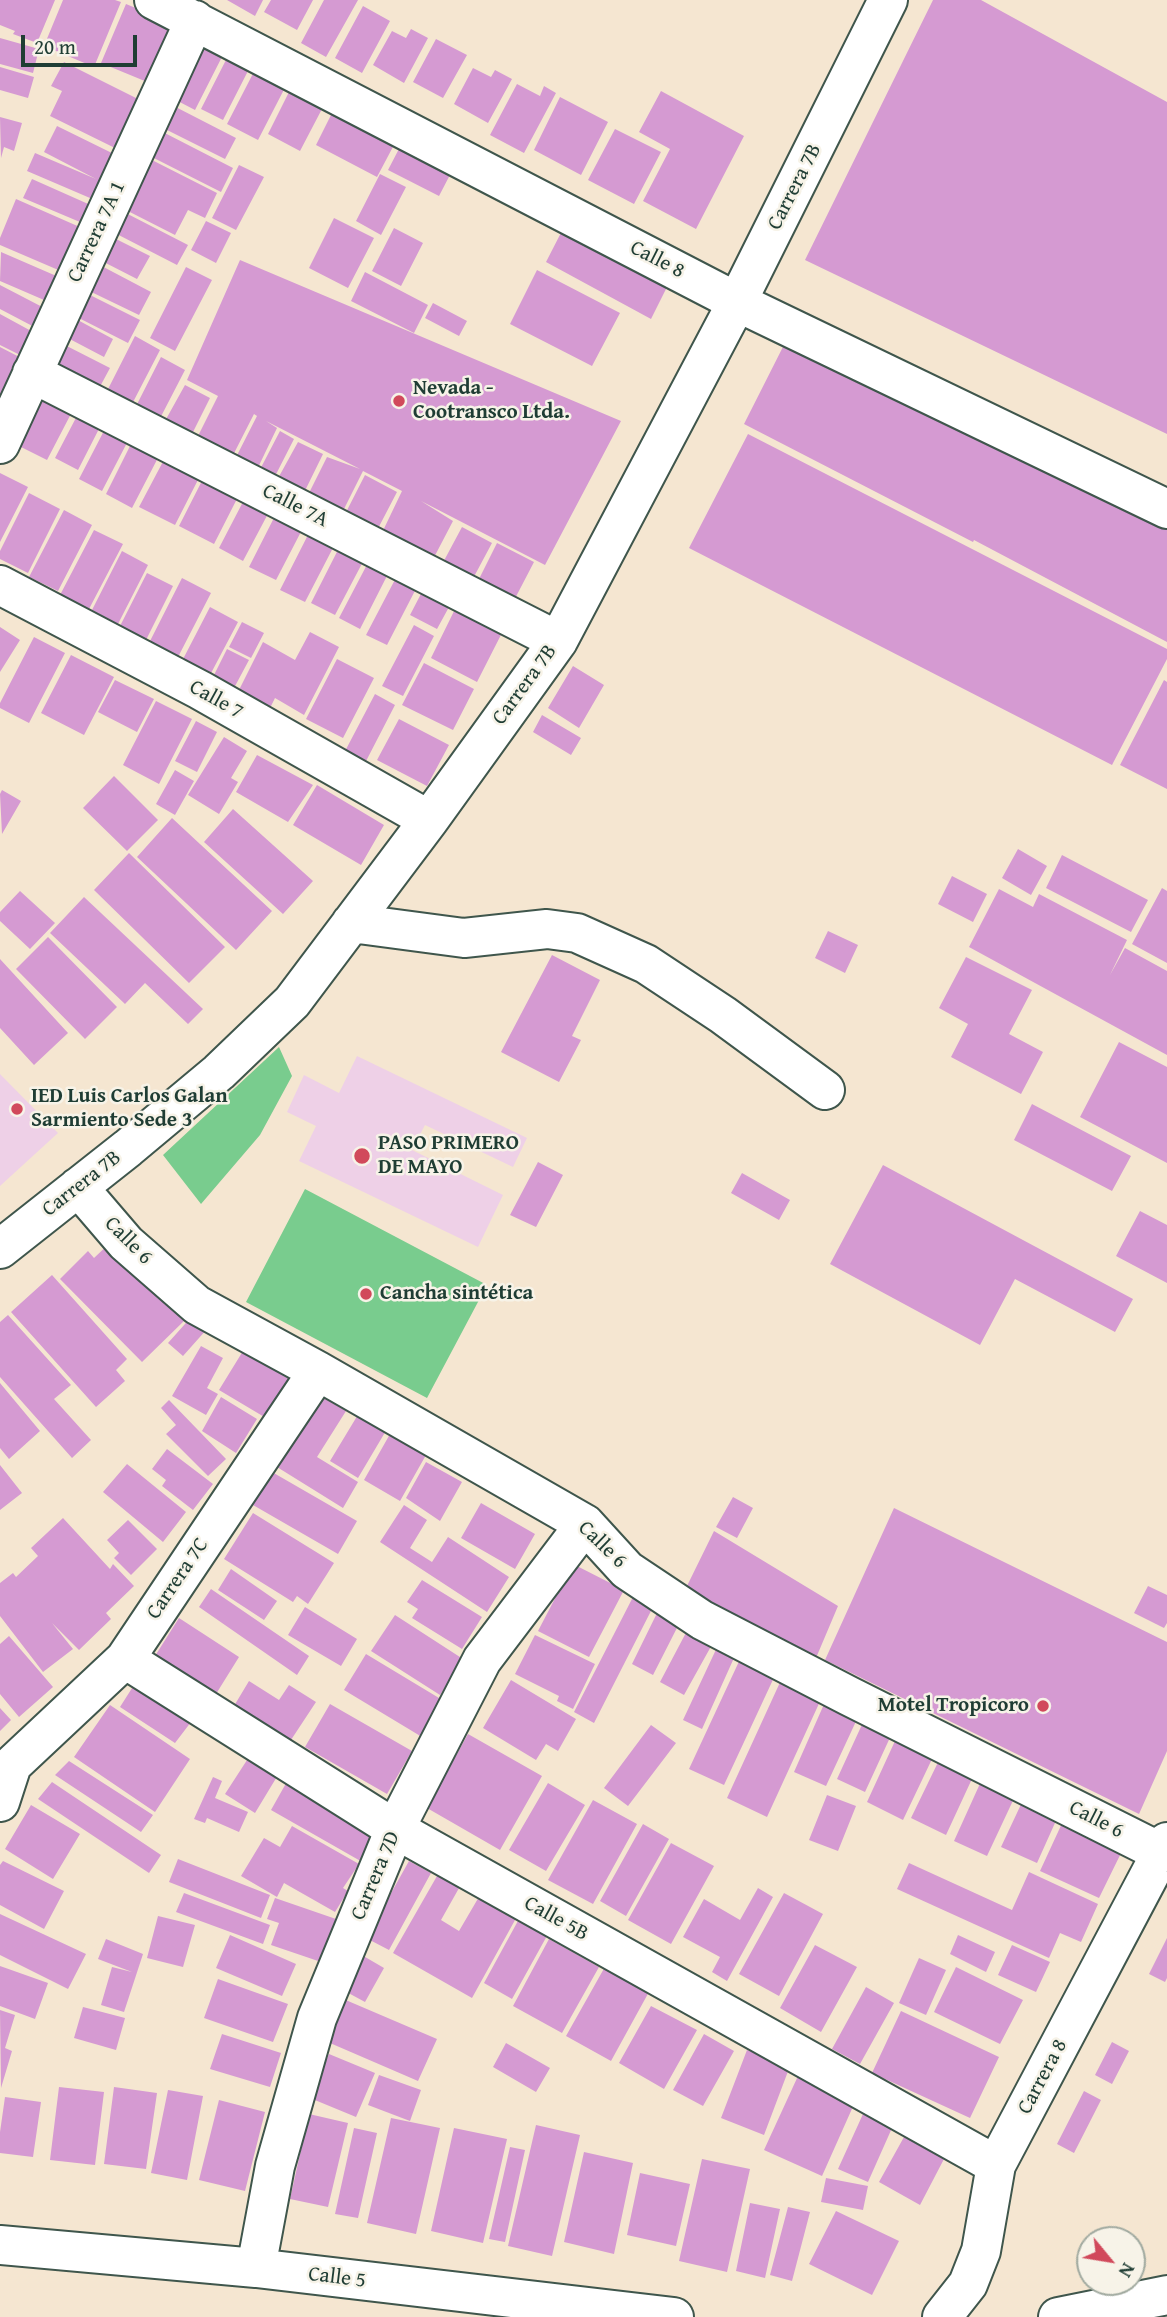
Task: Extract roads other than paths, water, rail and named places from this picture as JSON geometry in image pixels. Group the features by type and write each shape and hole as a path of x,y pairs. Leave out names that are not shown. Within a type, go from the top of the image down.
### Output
{"street":[{"name":"Calle 8","path":"154,0 737,302 1167,509"},
{"name":"Carrera 7B","path":"0,1249 219,1072 292,1002 429,820 558,641 737,302 888,0"},
{"name":"Carrera 7A 1","path":"0,444 195,20"},
{"name":"Calle 7A","path":"32,373 558,641"},
{"name":"Calle 7","path":"0,585 200,691 429,820"},
{"path":"351,923 464,938 547,929 577,933 646,964 723,1015 825,1090"},
{"name":"Calle 6","path":"78,1187 127,1243 197,1305 585,1524 627,1570 702,1620 1164,1848"},
{"name":"Carrera 7C","path":"0,1802 6,1767 125,1659 318,1371"},
{"name":"Carrera 7D","path":"256,2268 275,2166 317,2018 395,1829 482,1660 585,1524"},
{"name":"Calle 5B","path":"125,1659 395,1829 996,2165"},
{"name":"Carrera 8","path":"942,2317 968,2284 981,2251 996,2165 1164,1848"},
{"name":"Calle 5","path":"0,2245 256,2268 674,2317"},
{"path":"1058,2317 1167,2295"}],"place":[{"name":"Nevada - Cootransco Ltda.","path":"399,401"},
{"name":"IED Luis Carlos Galan Sarmiento Sede 3","path":"17,1109"},
{"name":"PASO PRIMERO DE MAYO","path":"362,1156"},
{"name":"Cancha sintética","path":"366,1294"},
{"name":"Motel Tropicoro","path":"1043,1706"}]}
